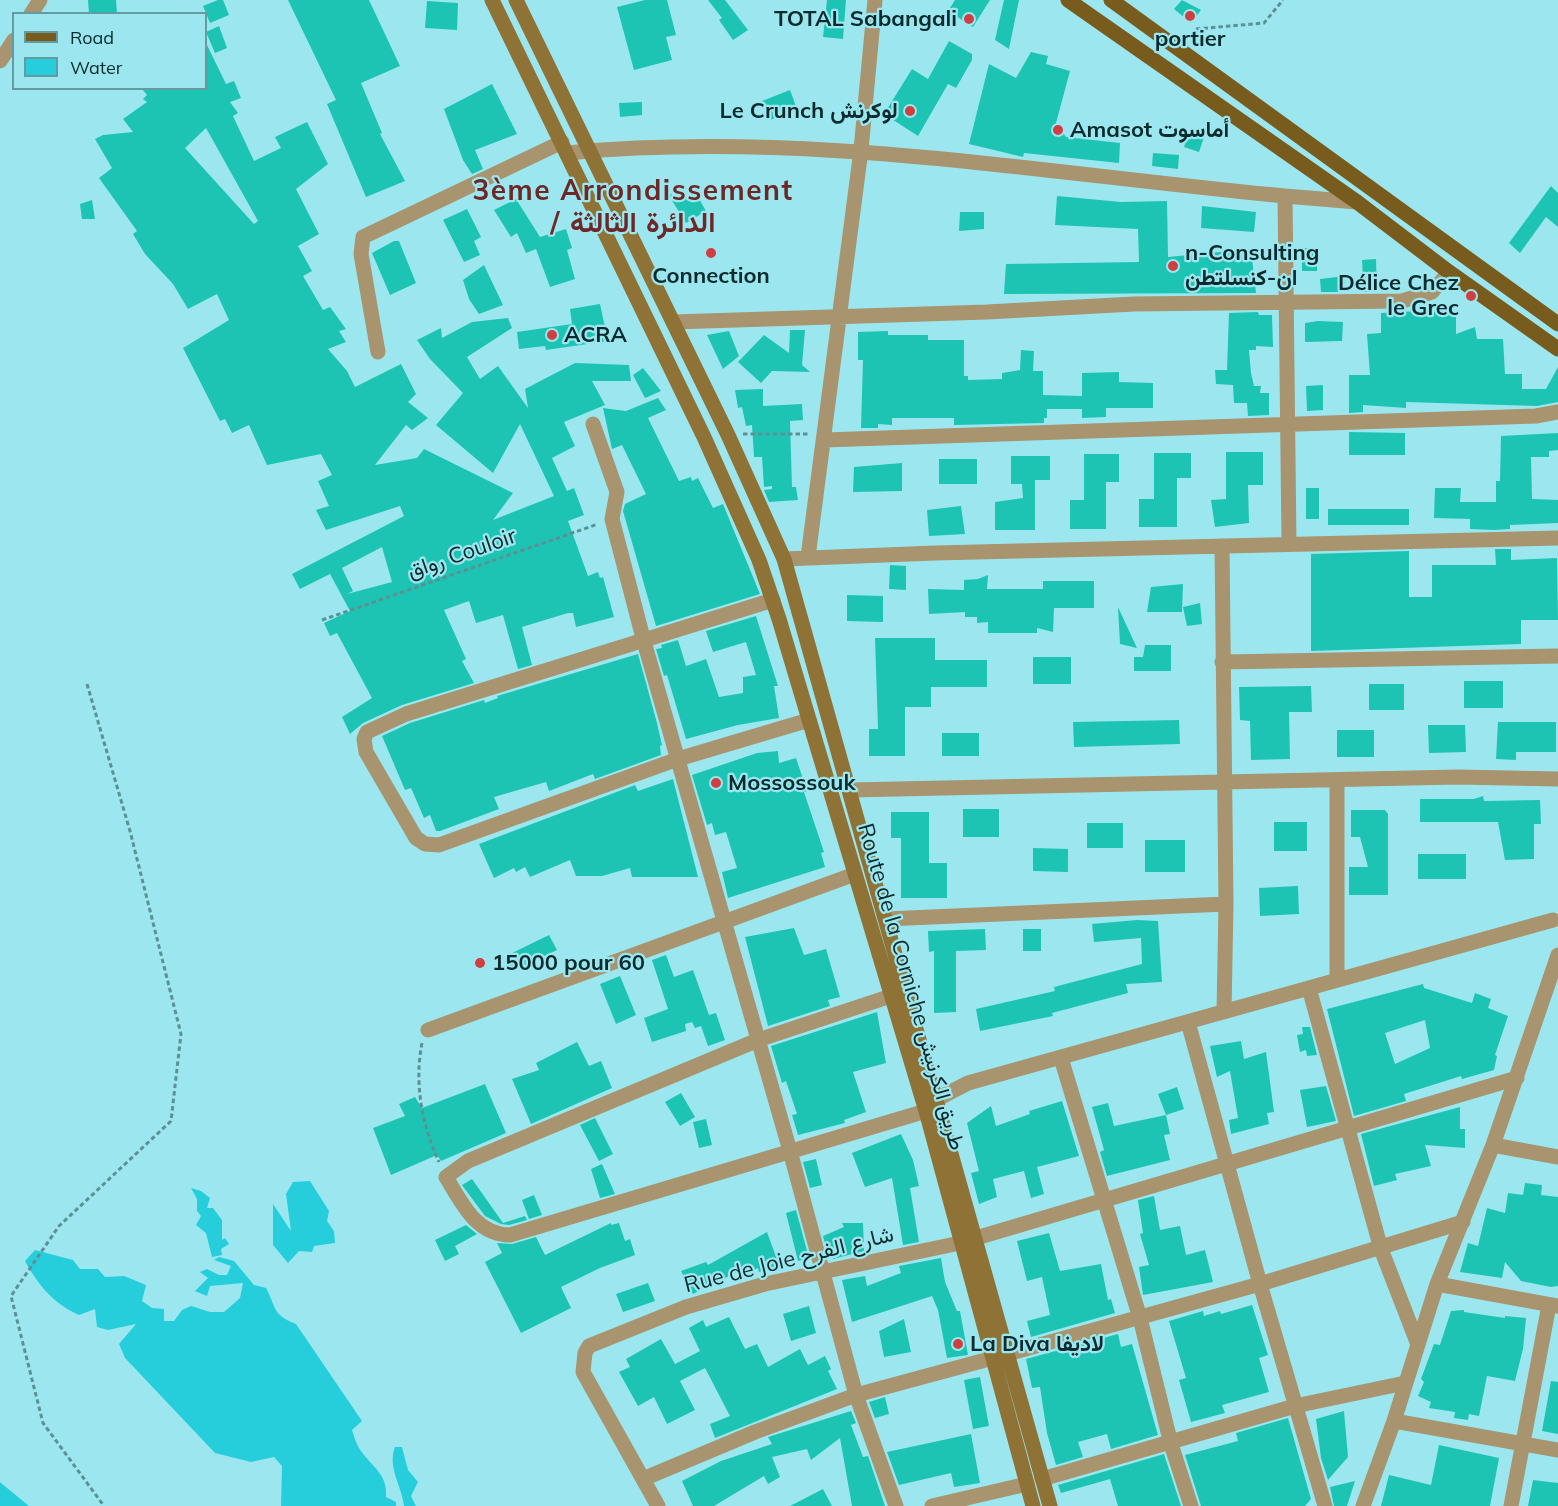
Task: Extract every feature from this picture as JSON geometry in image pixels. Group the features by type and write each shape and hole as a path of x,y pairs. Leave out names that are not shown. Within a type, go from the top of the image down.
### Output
{"main road":[{"path":"1068,0 1358,202 1449,272 1558,349"},
{"path":"1111,0 1556,321"},
{"path":"1113,33 1129,13"}],"street":[{"name":"Route de la Corniche طريق الكرنيش","path":"492,0 704,437 746,529 773,600 891,996 976,1238 1000,1356 1034,1481 1050,1506"},
{"name":"Route de la Corniche طريق الكرنيش","path":"516,0 674,322 784,559 886,919 931,1106 960,1243 1000,1356"},
{"path":"808,557 861,150 875,0"},
{"path":"0,61 12,43"},
{"path":"378,352 361,254 363,237 565,148 591,151 641,146 861,150 1358,202"},
{"path":"1285,196 1289,544"},
{"path":"674,322 1287,301 1402,301 1432,292 1449,272"},
{"path":"1542,337 1556,321"},
{"path":"824,440 1289,425 1558,412"},
{"path":"592,424 617,492 612,519 643,638 790,1151 856,1395 896,1506"},
{"path":"784,559 1558,538"},
{"path":"1222,546 1226,904 1224,1012"},
{"path":"773,600 643,638 406,714 367,732 364,739 366,752 416,838 425,844 439,844 678,759 809,720"},
{"path":"1222,662 1558,656"},
{"path":"850,790 1458,777 1558,779"},
{"path":"1337,781 1337,980"},
{"path":"428,1030 855,874"},
{"path":"886,919 1226,904"},
{"path":"891,996 758,1040 468,1161 446,1177 483,1228 494,1233 510,1235 931,1106 968,1083 1556,920"},
{"path":"1363,1506 1394,1421 1437,1284 1493,1145 1558,955"},
{"path":"1310,988 1381,1248 1417,1342"},
{"path":"1188,1022 1260,1284 1325,1506"},
{"path":"1061,1058 1140,1318 1172,1444 1191,1506"},
{"path":"976,1238 1517,1078"},
{"path":"1493,1145 1558,1157"},
{"path":"658,1506 643,1479 755,1432 856,1395 1260,1284 1463,1222"},
{"name":"Rue de Joie شارع الفرح","path":"643,1479 583,1372 585,1353 597,1341 686,1306 765,1284 960,1243"},
{"path":"1437,1284 1554,1305 1511,1506"},
{"path":"932,1506 1172,1444 1295,1406 1405,1383"},
{"path":"1394,1421 1558,1450"},
{"name":"Route de la Corniche طريق الكرنيش","path":"1033,1506 1034,1481"}],"path":[{"path":"1196,29 1264,23 1283,0"},
{"path":"728,435 804,432 824,440"},
{"name":"رواق Couloir","path":"322,620 612,519"},
{"path":"87,684 130,831 182,1034 171,1120 59,1226 10,1296 43,1422 104,1506"},
{"path":"428,1030 420,1052 420,1106 426,1135 446,1177"}],"water":[{"path":"310,1181 329,1211 327,1221 334,1231 335,1243 314,1246 312,1252 299,1251 288,1263 273,1245 273,1204 291,1231 286,1194 293,1182"},
{"path":"191,1188 201,1191 210,1198 207,1208 213,1208 222,1220 222,1240 225,1238 229,1244 221,1249 222,1255 212,1257 206,1233 196,1225 201,1216 197,1211 197,1199"},
{"path":"35,1250 73,1260 80,1269 98,1269 105,1277 124,1276 146,1285 142,1301 152,1308 164,1309 164,1321 174,1321 182,1310 191,1306 210,1312 224,1312 240,1298 243,1283 210,1286 207,1296 195,1291 208,1278 200,1272 207,1269 219,1275 227,1275 231,1266 214,1260 219,1257 234,1261 254,1285 266,1288 278,1313 296,1324 362,1421 352,1430 356,1442 382,1476 386,1497 396,1502 396,1506 281,1506 282,1466 274,1457 251,1462 215,1453 125,1358 119,1344 136,1324 108,1330 97,1327 95,1309 79,1315 70,1311 41,1286 25,1261"},
{"path":"395,1447 402,1447 408,1470 418,1482 411,1496 416,1506 404,1506 394,1469"},
{"path":"1,1483 29,1506 0,1506"}],"building":[{"path":"88,0 116,0 117,12 89,12"},
{"path":"223,0 229,15 210,23 203,6"},
{"path":"288,0 369,0 400,66 361,83 382,133 380,134 405,181 366,197 327,104 336,100"},
{"path":"645,0 667,0 676,35 666,37 672,60 634,70 617,7"},
{"path":"708,0 725,0 748,30 733,40 719,20 722,18"},
{"path":"827,0 846,0 843,39 823,37"},
{"name":"TOTAL Sabangali","path":"955,0 990,0 973,27 948,11"},
{"path":"1004,0 1019,0 1009,49 995,40"},
{"name":"portier","path":"1182,0 1201,10 1191,23 1174,9"},
{"path":"427,1 458,3 457,30 425,28"},
{"path":"219,26 227,48 215,53 207,32"},
{"path":"949,41 972,54 972,60 956,88 948,84 918,136 884,114 912,69 928,79"},
{"path":"207,45 226,84 234,81 241,98 230,102 238,113 233,116 254,161 281,148 275,137 307,122 328,164 296,189 319,234 298,246 312,271 303,276 323,310 330,307 346,329 339,331 346,342 328,349 347,371 355,387 401,364 416,394 408,402 428,418 412,430 406,425 375,465 417,458 424,449 513,493 493,520 554,496 520,424 493,473 436,425 463,393 430,359 417,340 441,328 442,338 472,322 508,318 512,328 467,357 480,379 498,366 528,408 525,389 575,363 629,365 631,381 592,381 605,405 564,422 575,446 552,458 567,491 574,488 584,515 568,521 588,576 598,572 600,578 603,577 614,617 576,627 573,613 568,613 522,627 532,665 518,669 503,615 476,623 469,601 444,610 466,659 462,661 474,683 402,705 363,723 350,734 342,717 372,698 337,633 330,636 324,623 350,611 330,574 300,589 292,574 404,516 400,506 326,530 316,510 329,506 318,481 332,475 321,454 267,465 249,425 232,433 225,419 220,421 183,348 229,320 217,294 188,309 173,284 145,254 133,234 137,231 99,178 112,168 95,139 103,135 133,132 123,119 147,102 143,99 147,95 143,90 207,90","holes":["206,128 258,221 254,224 185,148","382,547 392,582 347,594 353,591 342,568"]},
{"path":"1031,52 1048,56 1046,64 1070,71 1056,123 1066,137 1120,143 1119,163 1024,153 1023,157 969,144 989,64 1016,78"},
{"path":"492,84 517,134 475,150 483,169 472,174 463,160 444,109"},
{"path":"790,90 797,109 770,120 762,101"},
{"path":"642,102 642,115 620,117 619,103"},
{"path":"1189,132 1204,137 1199,152 1184,147"},
{"path":"1153,153 1179,155 1178,169 1152,166"},
{"path":"1551,186 1558,193 1558,227 1546,217 1520,253 1509,243"},
{"path":"668,194 698,197 706,211 686,223"},
{"path":"1057,196 1121,202 1167,201 1168,257 1251,249 1256,293 1004,294 1006,264 1139,262 1138,229 1055,225"},
{"path":"516,199 540,237 566,229 572,248 567,250 575,279 550,287 536,249 526,253 517,233 511,237 494,210"},
{"path":"92,200 95,219 82,219 80,204"},
{"path":"1202,206 1256,212 1254,232 1201,228"},
{"path":"467,209 481,237 474,241 480,255 464,262 443,220"},
{"path":"960,212 984,212 984,229 959,231"},
{"path":"394,241 399,241 416,283 390,295 372,253"},
{"path":"1302,248 1317,248 1317,271 1302,271"},
{"path":"1376,259 1377,292 1364,292 1362,260"},
{"path":"484,265 503,305 479,314 469,299 463,280"},
{"path":"1345,276 1344,292 1321,292 1320,279"},
{"path":"600,304 608,341 546,350 545,346 519,349 517,332 572,324 570,309"},
{"path":"1419,311 1456,313 1456,334 1475,327 1477,339 1503,339 1505,374 1522,374 1522,389 1546,389 1558,367 1558,402 1537,406 1406,402 1406,408 1363,405 1363,412 1349,413 1349,375 1370,375 1367,334 1381,333 1381,313"},
{"path":"1258,312 1259,315 1272,315 1273,347 1256,346 1256,350 1249,350 1254,386 1261,386 1260,393 1269,393 1269,415 1248,416 1247,403 1234,403 1233,385 1216,384 1215,370 1227,370 1229,313"},
{"path":"1343,322 1342,341 1305,342 1305,323"},
{"path":"790,330 805,330 802,365 810,372 772,371 761,383 738,362 764,335 789,353"},
{"path":"729,331 739,356 723,369 707,335"},
{"path":"888,331 888,335 928,335 928,340 964,340 964,376 968,376 968,380 1002,379 1002,373 1020,370 1021,350 1034,351 1033,371 1043,371 1043,395 1082,396 1082,373 1119,372 1119,382 1153,383 1153,408 1106,408 1106,417 1082,418 1082,409 1047,409 1047,418 1044,418 1044,423 954,425 954,418 892,418 892,425 878,424 878,428 861,428 863,360 858,360 858,332"},
{"path":"643,368 661,391 645,398 633,375"},
{"path":"1323,385 1323,410 1307,411 1306,386"},
{"path":"763,389 763,406 802,404 803,420 790,421 792,487 796,487 798,500 769,502 764,490 772,489 772,486 764,487 762,457 754,457 752,425 746,426 742,407 738,408 735,390"},
{"path":"658,398 666,410 648,418 679,481 691,477 692,481 698,478 713,508 723,504 760,594 656,626 623,511 625,504 646,494 622,445 612,449 603,408 626,411"},
{"path":"1349,432 1405,433 1405,455 1349,455"},
{"path":"1558,433 1558,450 1549,451 1549,457 1531,457 1532,499 1558,500 1558,523 1510,525 1510,529 1494,530 1470,529 1470,519 1434,518 1435,488 1461,488 1460,502 1496,502 1496,481 1500,481 1501,436"},
{"path":"1226,452 1263,452 1263,485 1248,485 1249,523 1215,527 1211,500 1226,499"},
{"path":"1154,453 1191,453 1191,478 1177,478 1177,527 1139,527 1139,499 1154,499"},
{"path":"1084,454 1119,454 1119,482 1106,482 1106,529 1070,529 1070,500 1084,500"},
{"path":"1011,456 1050,456 1050,480 1035,480 1035,530 995,530 995,502 1023,498 1022,484 1011,484"},
{"path":"939,459 977,459 977,484 939,484"},
{"path":"902,463 902,491 853,492 854,467"},
{"path":"1306,488 1319,488 1319,519 1306,519"},
{"path":"961,506 965,534 929,536 927,510"},
{"path":"1328,509 1409,509 1409,525 1328,525"},
{"path":"1495,549 1511,549 1511,560 1557,558 1558,620 1521,620 1521,644 1311,651 1311,554 1409,551 1409,597 1432,597 1432,565 1496,565"},
{"path":"890,565 906,566 906,590 889,589"},
{"path":"988,575 987,589 1043,589 1043,581 1094,581 1094,608 1054,608 1053,632 1037,628 1037,633 988,633 988,622 977,623 977,617 965,617 965,612 929,614 928,589 964,590 964,580 978,579"},
{"path":"1183,584 1182,612 1147,612 1151,587"},
{"path":"847,595 883,596 883,622 847,621"},
{"path":"1200,603 1202,624 1187,626 1183,607"},
{"path":"1118,607 1137,648 1120,644"},
{"path":"756,616 778,686 774,686 779,718 738,725 686,739 667,675 664,676 656,649 662,648 661,645 678,640 686,666 706,659 719,697 743,693 743,677 756,675 746,642 713,652 706,631"},
{"path":"875,638 935,638 935,660 987,660 987,687 931,687 931,707 905,707 905,756 869,756 869,729 878,729"},
{"path":"1145,645 1171,645 1171,671 1134,671 1134,657 1143,657"},
{"path":"638,654 657,723 662,745 660,746 661,755 595,779 593,774 549,791 546,782 494,797 499,809 440,831 436,831 430,815 424,818 411,788 405,790 382,736 410,723 484,700 485,703 498,698 497,696"},
{"path":"1033,657 1071,657 1071,684 1033,684"},
{"path":"1464,681 1503,681 1503,708 1464,708"},
{"path":"1369,684 1404,684 1404,710 1369,710"},
{"path":"1311,686 1312,712 1289,712 1290,759 1251,760 1250,721 1240,720 1239,687"},
{"path":"1179,720 1180,744 1074,747 1073,722"},
{"path":"1498,722 1556,722 1556,752 1516,752 1516,760 1496,759"},
{"path":"1428,725 1465,725 1466,752 1429,753"},
{"path":"1337,730 1374,730 1374,757 1337,757"},
{"path":"942,733 979,733 979,756 942,756"},
{"path":"778,751 779,763 796,758 807,791 804,792 824,852 821,853 825,867 728,898 722,872 737,868 726,832 715,835 712,823 707,825 692,775 757,753"},
{"path":"673,779 698,877 632,877 630,868 602,876 576,876 570,860 530,877 525,867 516,872 514,868 494,878 479,844 635,785 638,791"},
{"path":"1483,796 1484,801 1540,800 1541,824 1534,824 1534,859 1505,860 1498,822 1420,822 1420,799 1474,799"},
{"path":"963,809 999,809 999,837 963,837"},
{"path":"1351,810 1385,810 1388,814 1388,895 1349,895 1349,867 1368,867 1360,837 1351,837"},
{"path":"891,812 929,812 929,863 947,863 947,898 901,898 901,838 891,838"},
{"path":"1274,822 1307,822 1307,851 1274,851"},
{"path":"1087,823 1123,823 1123,848 1087,848"},
{"path":"1145,840 1185,840 1185,872 1145,872"},
{"path":"1033,848 1068,849 1068,872 1033,871"},
{"path":"1418,854 1466,854 1466,879 1418,879"},
{"path":"1298,886 1299,914 1260,916 1259,888"},
{"path":"1137,920 1158,921 1162,982 1126,984 1128,993 1052,1013 1053,1016 980,1031 976,1009 1055,991 1054,987 1142,964 1141,938 1094,942 1092,924"},
{"path":"794,928 804,955 826,949 840,997 828,1000 830,1006 768,1026 745,937"},
{"path":"985,929 986,950 956,951 956,1012 934,1013 934,951 929,952 928,931"},
{"path":"1023,929 1041,929 1041,951 1023,951"},
{"path":"549,935 557,950 513,971 506,956"},
{"path":"666,955 674,977 693,970 709,1015 716,1013 725,1040 708,1046 701,1026 695,1028 692,1022 685,1024 686,1031 652,1042 644,1018 668,1009 652,960"},
{"path":"620,976 636,1015 616,1024 600,984"},
{"path":"1423,984 1424,988 1472,1003 1475,993 1491,999 1488,1008 1508,1016 1495,1055 1497,1056 1494,1070 1462,1079 1461,1076 1404,1094 1406,1101 1354,1116 1327,1009","holes":["1425,1020 1430,1048 1395,1064 1385,1033"]},
{"path":"877,1012 886,1063 853,1072 866,1112 844,1120 845,1123 798,1135 792,1115 797,1114 786,1081 782,1083 771,1046"},
{"path":"1302,1027 1310,1027 1317,1055 1307,1056 1306,1050 1300,1052 1297,1035 1303,1034"},
{"path":"1241,1041 1244,1059 1266,1052 1274,1112 1267,1113 1269,1124 1231,1134 1229,1120 1238,1118 1230,1071 1217,1077 1210,1046"},
{"path":"577,1042 589,1066 601,1061 612,1088 531,1124 512,1079 539,1070 536,1063"},
{"path":"485,1084 506,1133 441,1161 437,1155 391,1175 373,1128 405,1116 399,1104 415,1097 422,1108"},
{"path":"1326,1086 1336,1121 1307,1127 1300,1090"},
{"path":"1177,1087 1184,1109 1166,1115 1158,1094"},
{"path":"681,1093 695,1117 680,1126 665,1102"},
{"path":"1062,1101 1079,1156 1037,1167 1044,1194 1031,1198 1024,1171 993,1179 997,1197 979,1204 971,1173 979,1171 967,1123 991,1106 996,1126 1030,1114 1029,1111"},
{"path":"1108,1103 1114,1126 1166,1115 1170,1134 1164,1135 1170,1160 1107,1176 1100,1152 1104,1150 1092,1107"},
{"path":"1460,1107 1460,1129 1465,1129 1465,1148 1425,1145 1431,1166 1395,1174 1397,1180 1374,1186 1361,1134"},
{"path":"595,1118 613,1154 599,1161 580,1125"},
{"path":"706,1119 712,1145 699,1148 693,1122"},
{"path":"901,1134 913,1160 919,1186 910,1188 919,1242 903,1245 892,1178 865,1187 852,1153"},
{"path":"816,1159 822,1185 810,1188 803,1162"},
{"path":"602,1164 615,1194 600,1198 591,1169"},
{"path":"472,1179 503,1223 525,1216 527,1220 509,1225 501,1224 485,1216 462,1185"},
{"path":"1525,1183 1542,1185 1541,1195 1558,1197 1558,1286 1551,1287 1521,1281 1505,1262 1502,1278 1460,1272 1468,1243 1478,1246 1487,1208 1505,1213 1508,1193 1523,1195"},
{"path":"534,1195 542,1215 529,1219 522,1200"},
{"path":"1154,1196 1160,1230 1180,1226 1186,1255 1205,1250 1213,1282 1143,1295 1139,1267 1149,1265 1140,1234 1143,1233 1138,1200"},
{"path":"796,1210 809,1258 798,1261 786,1213"},
{"path":"611,1223 611,1225 619,1223 625,1241 630,1239 635,1255 600,1268 561,1287 571,1308 521,1333 485,1262 502,1253 497,1243 512,1244 536,1237 545,1255"},
{"path":"842,1223 863,1223 864,1251 833,1259 831,1250 827,1251 823,1236 844,1227"},
{"path":"466,1225 477,1234 455,1246 459,1254 445,1261 435,1240"},
{"path":"767,1232 779,1265 759,1272 758,1268 740,1277 737,1272 693,1294 681,1271 706,1262 708,1265"},
{"path":"1049,1233 1060,1271 1101,1264 1108,1300 1111,1299 1115,1313 1031,1337 1027,1321 1050,1315 1042,1277 1027,1281 1017,1241"},
{"path":"941,1258 945,1282 957,1311 960,1311 968,1355 947,1358 938,1310 932,1296 852,1322 842,1280 865,1276 867,1286 901,1273 899,1266"},
{"path":"648,1283 655,1301 623,1312 616,1294"},
{"path":"1252,1305 1268,1355 1259,1358 1269,1392 1222,1405 1225,1413 1191,1422 1179,1380 1186,1378 1169,1321 1203,1311 1204,1316 1220,1311 1221,1314"},
{"path":"809,1306 816,1333 791,1341 783,1314"},
{"path":"1464,1310 1464,1312 1505,1318 1505,1316 1526,1318 1523,1349 1515,1381 1487,1376 1479,1416 1469,1414 1468,1420 1454,1418 1455,1412 1429,1408 1431,1402 1418,1396 1424,1382 1421,1379 1434,1344 1440,1345 1451,1311"},
{"path":"729,1317 745,1349 757,1344 768,1367 800,1349 808,1365 825,1356 831,1369 828,1371 837,1389 715,1438 710,1424 730,1416 705,1368 680,1381 695,1410 667,1424 654,1397 638,1406 619,1372 630,1367 626,1359 661,1339 675,1364 700,1351 689,1328 703,1320 706,1327"},
{"path":"904,1319 911,1352 884,1357 879,1331"},
{"path":"1118,1334 1121,1347 1132,1344 1158,1435 1111,1449 1107,1434 1078,1442 1083,1457 1056,1465 1047,1433 1040,1387 1032,1388 1026,1359"},
{"path":"980,1377 989,1426 973,1429 964,1380"},
{"path":"1551,1381 1558,1382 1558,1434 1542,1431"},
{"path":"885,1397 889,1414 875,1418 869,1402"},
{"path":"851,1411 856,1423 851,1425 863,1457 868,1456 885,1506 852,1506 840,1438 811,1460 807,1449 772,1457 780,1477 768,1484 764,1476 714,1506 693,1506 682,1481 721,1461 772,1444 768,1437"},
{"path":"1344,1411 1348,1457 1328,1480 1321,1458 1316,1419"},
{"path":"1288,1418 1311,1499 1305,1506 1201,1506 1185,1455 1238,1441 1236,1433"},
{"path":"971,1434 980,1483 954,1487 951,1473 899,1485 887,1452"},
{"path":"1439,1445 1499,1458 1490,1506 1381,1506 1389,1475 1431,1485"},
{"path":"1164,1454 1181,1506 1118,1506 1110,1479 1061,1493 1058,1485"},
{"path":"1533,1480 1558,1483 1558,1506 1528,1506"},
{"path":"1355,1481 1347,1506 1334,1506 1330,1487"},
{"path":"823,1489 832,1506 790,1506"}],"place":[{"name":"portier","path":"1190,16"},
{"name":"TOTAL Sabangali","path":"969,19"},
{"name":"Le Crunch لوكرنش","path":"910,111"},
{"name":"Amasot أماسوت","path":"1058,130"},
{"name":"Connection","path":"711,253"},
{"name":"n-Consulting ان-كنسلتطن","path":"1173,266"},
{"name":"Délice Chez le Grec","path":"1471,296"},
{"name":"ACRA","path":"552,335"},
{"name":"Mossossouk","path":"716,783"},
{"name":"15000 pour 60","path":"480,963"},
{"name":"La Diva لاديفا","path":"958,1344"}],"district":[{"name":"3ème Arrondissement / الدائرة الثالثة","path":"633,208"}]}
